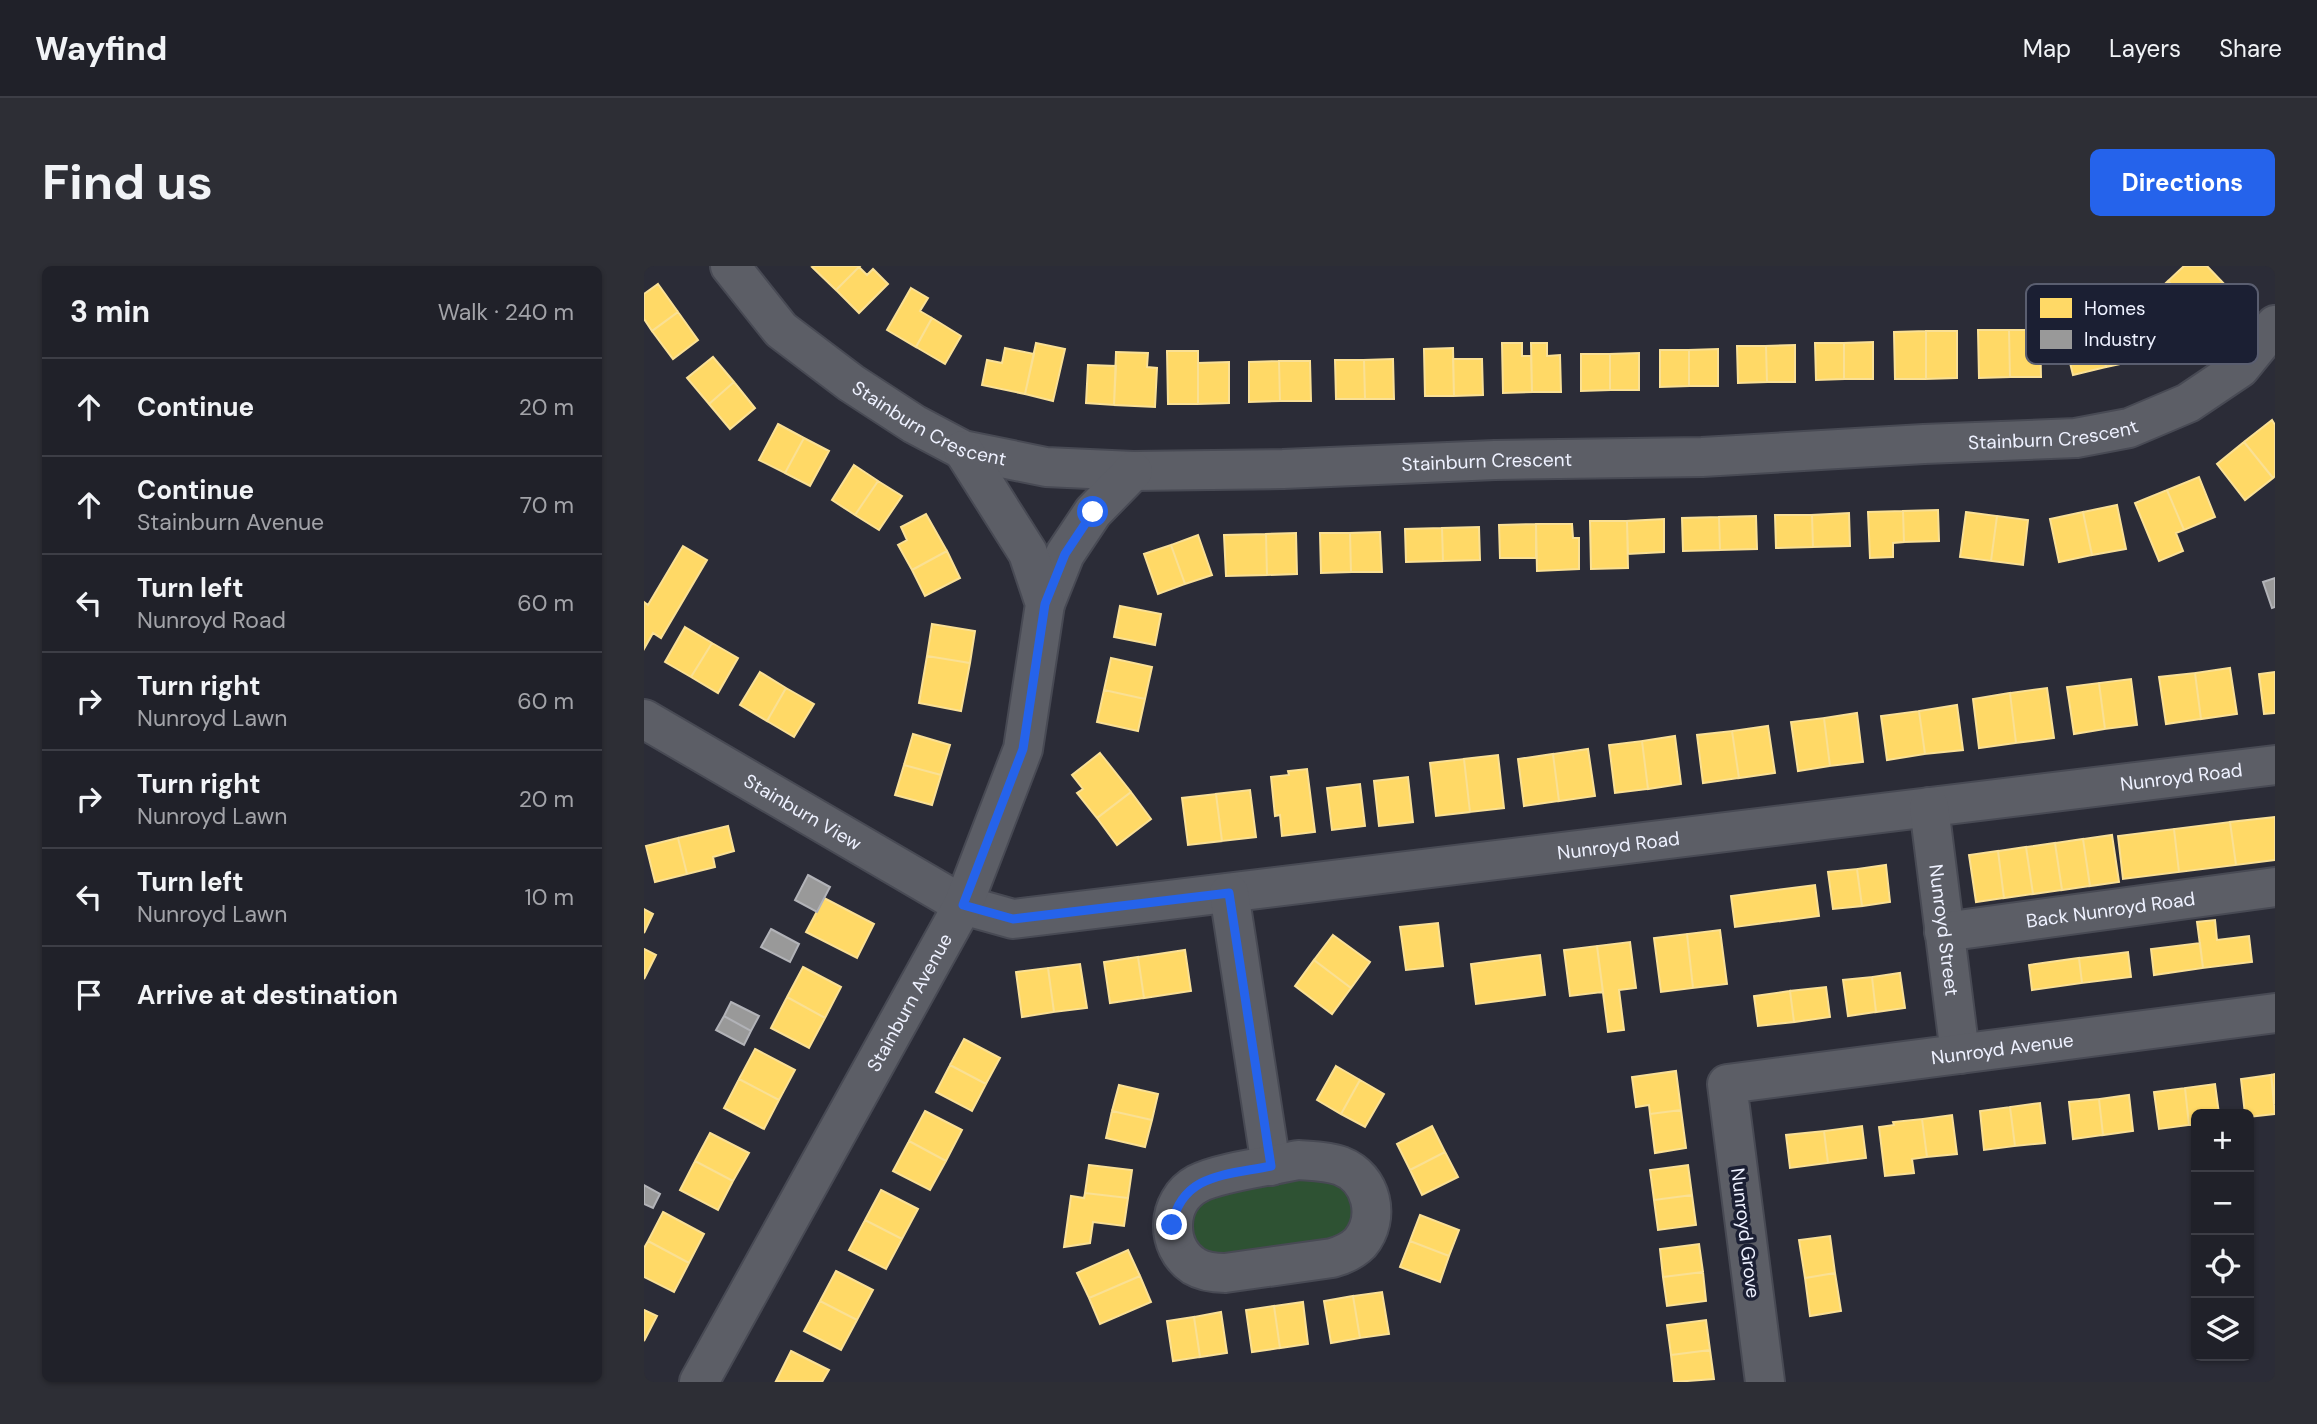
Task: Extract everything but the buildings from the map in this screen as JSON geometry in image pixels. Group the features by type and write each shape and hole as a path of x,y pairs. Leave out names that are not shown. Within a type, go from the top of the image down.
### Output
{"street":[{"name":"Stainburn Crescent","path":"730,266 781,330 851,383 914,424 963,450 1046,467 1133,471 1283,469 1495,460 1702,457 2076,438 2129,428 2188,403 2243,364"},
{"name":"Stainburn Crescent","path":"2258,346 2275,325"},
{"name":"Stainburn Avenue","path":"699,1382 963,905 1023,749 1045,604 1028,553 963,450"},
{"path":"1045,604 1065,554 1093,512 1133,471"},
{"name":"Stainburn View","path":"647,728 963,905"},
{"name":"Nunroyd Road","path":"963,905 1013,919 2275,765"},
{"name":"Nunroyd Street","path":"1929,807 1960,1054"},
{"name":"Back Nunroyd Road","path":"1944,932 2275,887"},
{"path":"1229,893 1271,1166"},
{"name":"Nunroyd Avenue","path":"1727,1084 2275,1013"},
{"name":"Nunroyd Grove","path":"1727,1084 1765,1382"},
{"path":"1298,1160 1325,1162 1354,1173 1365,1185 1371,1199 1372,1215 1368,1230 1359,1243 1347,1253 1332,1258 1292,1264 1225,1273 1209,1273 1194,1266 1182,1255 1174,1241 1172,1225 1175,1209 1183,1195 1196,1185 1211,1179 1271,1166 1298,1160"}],"green space":[{"path":"1311,1175 1334,1177 1355,1202 1352,1225 1336,1242 1223,1259 1200,1254 1186,1212 1201,1194"}],"route":[{"path":"1093,512 1065,554 1045,604 1023,749 963,905 1013,919 1229,893 1271,1166 1211,1179 1196,1185 1183,1195 1175,1209 1172,1225"}]}
